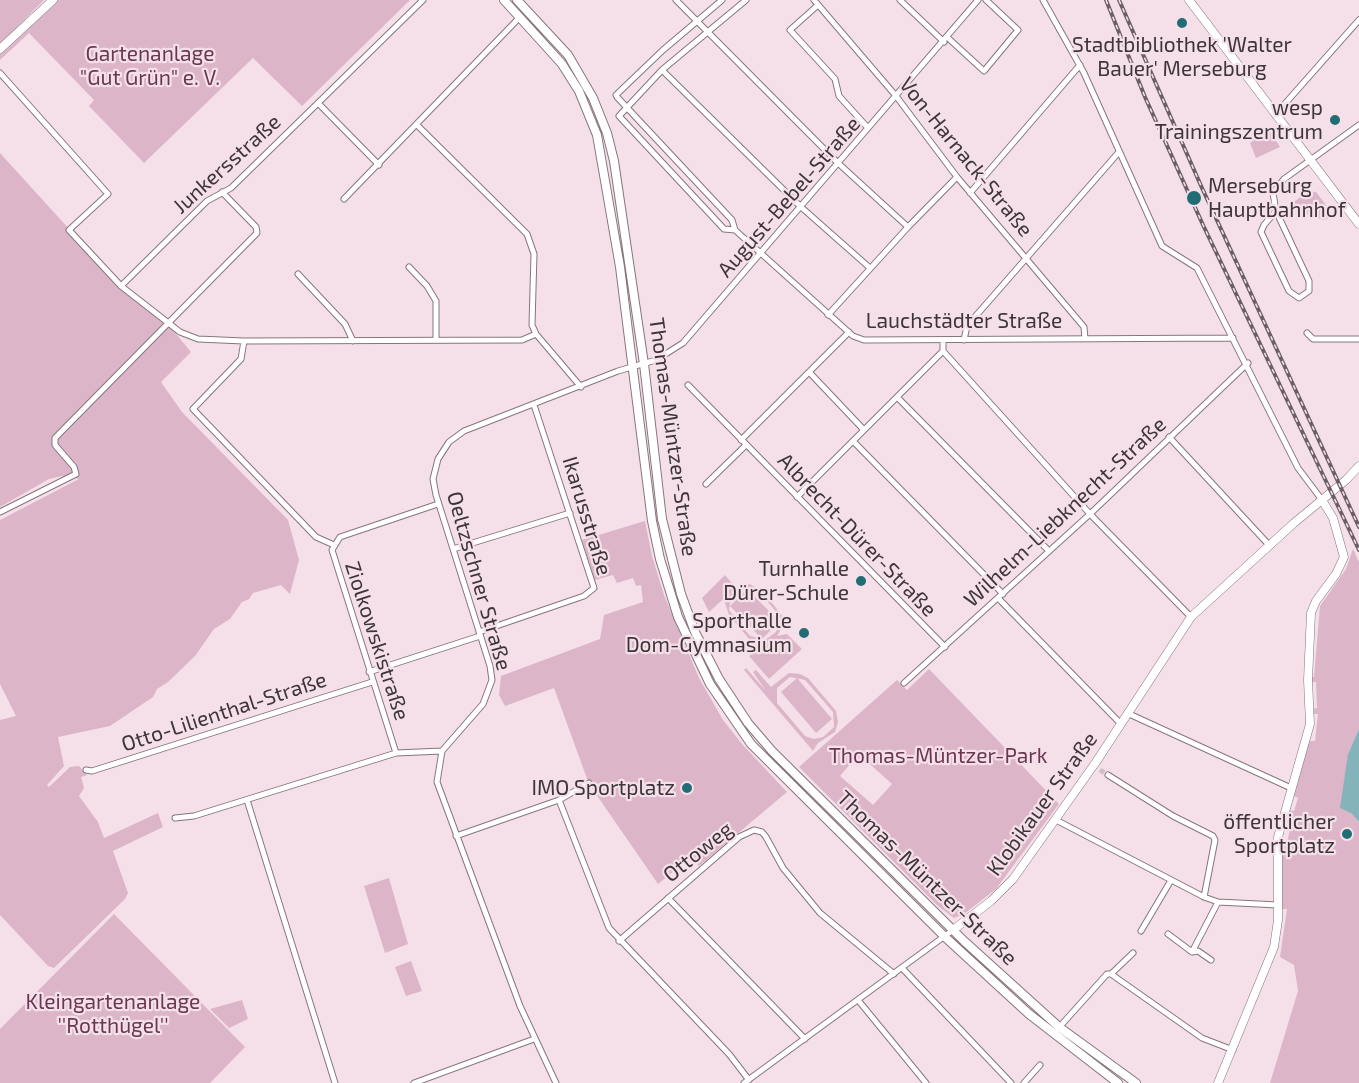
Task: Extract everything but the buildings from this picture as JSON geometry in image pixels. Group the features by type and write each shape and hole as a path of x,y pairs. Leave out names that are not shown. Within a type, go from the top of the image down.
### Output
{"main road":[{"name":"Thomas-Müntzer-Straße","path":"504,0 550,49 572,78 597,135 613,221 652,521 678,617 710,684 751,744 945,937 1029,1014 1118,1083"},
{"name":"Thomas-Müntzer-Straße","path":"517,0 550,33 574,65 593,98 607,133 614,161 644,364 662,519 687,612 719,679 748,723 805,785 953,930 1043,1013 1136,1083"}],"street":[{"path":"0,50 53,0"},
{"name":"Junkersstraße","path":"122,286 207,201 231,189 423,0"},
{"path":"676,0 838,163 908,227"},
{"path":"722,0 616,95 625,107 662,70 746,0"},
{"path":"900,0 984,71 1018,30 986,0"},
{"name":"August-Bebel-Straße","path":"644,364 664,357 683,343 946,40 978,0"},
{"path":"1043,0 1080,65 1162,246 1197,267 1248,363 1298,468 1333,518 1344,557 1336,574 1316,601 1311,614 1308,680 1310,724 1278,837 1277,928 1269,964 1218,1083"},
{"path":"1189,0 1359,224"},
{"path":"816,3 790,30 835,79 839,96 868,128"},
{"name":"Von-Harnack-Straße","path":"816,3 896,96 970,193 1084,327 1085,339"},
{"path":"344,199 521,17"},
{"path":"1275,115 1359,20"},
{"path":"970,193 1080,65"},
{"path":"662,70 801,207 870,268"},
{"path":"0,73 108,194 69,230 122,286 168,324 198,339 244,341 522,340 536,334"},
{"path":"318,103 379,165"},
{"name":"Lauchstädter Straße","path":"735,230 723,229 619,116 625,107 732,220 735,230 760,255 828,315 849,332 864,340 1233,338"},
{"path":"417,125 527,234 534,254 532,325 536,334 581,387"},
{"path":"1276,211 1261,232 1289,291 1299,298 1309,291 1309,281 1272,198 1276,187 1359,125"},
{"path":"964,340 967,326 1119,152"},
{"path":"828,315 957,177"},
{"path":"0,512 76,474 74,467 55,445 55,438 257,233 256,227 222,192"},
{"path":"409,267 427,286 436,301 436,340"},
{"path":"298,274 345,324 353,341"},
{"path":"741,440 849,332"},
{"path":"1307,333 1313,339 1359,339"},
{"path":"943,340 943,351 1090,513 1191,617"},
{"path":"244,341 241,359 193,409 316,537 324,543 334,545"},
{"path":"797,497 943,351"},
{"name":"Wilhelm-Liebknecht-Straße","path":"904,683 1090,513 1248,363"},
{"name":"Oeltzschner Straße","path":"442,751 480,709 489,694 491,670 438,504 434,487 434,470 449,442 464,431 633,366 644,364"},
{"path":"810,373 864,430"},
{"name":"Albrecht-Dürer-Straße","path":"688,386 945,647"},
{"path":"897,397 1049,551"},
{"name":"Ikarusstraße","path":"480,634 592,592 593,583 534,405"},
{"path":"1169,437 1269,545"},
{"path":"852,441 1120,723"},
{"path":"706,484 746,445"},
{"name":"Klobikauer Straße","path":"749,1080 945,937 1002,891 1097,768 1120,723 1191,617 1359,466"},
{"name":"Ziolkowskistraße","path":"396,753 332,556 334,545 340,537 438,504"},
{"path":"453,549 570,513"},
{"path":"369,672 480,634"},
{"name":"Otto-Lilienthal-Straße","path":"86,770 92,771 372,682"},
{"path":"1127,713 1291,788"},
{"path":"175,818 194,816 396,753 442,751 437,782 534,1039 556,1083"},
{"path":"1108,775 1173,816 1213,836 1215,840 1204,897"},
{"path":"456,836 559,800 589,783"},
{"path":"247,800 335,1083"},
{"path":"559,800 604,921 619,941 729,1054 749,1080 758,1083"},
{"path":"1056,820 1170,882 1204,897 1218,902 1278,906"},
{"name":"Ottoweg","path":"619,941 739,837 754,830 762,832 783,868 820,913 894,974"},
{"path":"1141,931 1170,882"},
{"path":"668,898 805,1039"},
{"path":"1192,952 1218,902"},
{"path":"1168,934 1192,952 1198,951 1211,960"},
{"path":"1063,1023 1132,952"},
{"path":"902,968 1011,1083"},
{"path":"1109,974 1202,1038 1233,1050"},
{"path":"858,1000 926,1083"},
{"path":"414,1083 534,1039"},
{"path":"1024,1083 1040,1065"}],"green space":[{"name":"Gartenanlage \"Gut Grün\" e. V.","path":"0,0 44,0 17,27 48,0 410,0 302,106 253,58 144,163 89,106 94,100 29,33 0,60"},
{"path":"1268,129 1280,147 1256,158 1250,143"},
{"path":"0,153 121,286 168,324 191,352 161,382 182,412 288,520 299,560 290,594 281,585 253,593 249,599 242,602 230,619 214,629 195,656 168,682 157,689 153,697 110,726 58,737 64,766 47,785 49,787 70,767 79,766 87,775 81,777 84,788 79,796 98,822 104,838 158,813 163,827 113,851 128,893 125,899 54,968 48,966 0,915 0,720 16,716 0,684 0,520 79,479 62,476 49,479 0,507"},
{"path":"1308,191 1316,192 1329,209 1330,218 1323,220 1296,210 1294,202"},
{"path":"645,521 652,556 664,595 699,678 723,720 787,792 699,866 691,857 658,884 589,784 554,688 505,706 499,695 501,676 600,639 604,615 643,602 641,585 636,586 633,578 617,583 613,575 595,580 582,540"},
{"path":"1353,549 1359,562 1359,729 1348,754 1351,813 1359,822 1359,1083 1270,1083 1298,991 1294,965 1280,957 1287,909 1281,909 1280,842 1287,843 1290,829 1283,827 1288,810 1294,811 1298,798 1292,795 1309,741 1315,741 1318,714 1313,714 1312,709 1317,708 1316,682 1311,682 1311,677 1314,677 1320,606 1346,569"},
{"path":"725,575 736,588 750,584 766,595 782,616 782,628 777,636 787,634 802,649 769,679 749,656 768,643 760,644 750,640 729,615 725,603 730,593 709,612 702,598","holes":["744,588 753,589 761,594 778,614 779,621 747,589 730,606 762,639 779,622 776,632 765,640 750,636 729,610 731,597"]},
{"path":"746,668 766,691 753,672 756,670 771,687 789,673 800,674 808,678 836,711 838,722 835,732 818,743 813,751 744,670","holes":["790,677 805,680 833,712 834,727 823,737 814,739 805,736 777,703 777,688"]},
{"name":"Thomas-Müntzer-Park","path":"929,669 1059,804 996,889 964,914 954,918 938,906 799,767 897,680 907,690","holes":["855,758 860,762 863,758 892,784 873,805 840,776"]},
{"path":"797,678 832,719 816,733 781,692"},
{"path":"389,878 408,944 385,953 364,886"},
{"name":"Kleingartenanlage ''Rotthügel''","path":"114,914 245,1047 210,1083 0,1083 0,1029"},
{"path":"411,961 422,991 406,996 395,967"},
{"path":"242,1000 248,1019 229,1028 210,1009"}],"water":[{"path":"1359,729 1359,822 1351,813 1340,808 1348,754"}],"tunnel":[{"path":"1100,770 1108,775"}],"railway":[{"path":"1106,0 1145,97 1203,225 1359,550"},
{"path":"1119,0 1202,188 1359,527"}],"place":[{"name":"Stadtbibliothek 'Walter Bauer' Merseburg","path":"1182,23"},
{"name":"wesp Trainingszentrum","path":"1335,120"},
{"name":"Merseburg Hauptbahnhof","path":"1194,198"},
{"name":"Turnhalle Dürer-Schule","path":"861,581"},
{"name":"Sporthalle Dom-Gymnasium","path":"804,633"},
{"name":"IMO Sportplatz","path":"687,788"},
{"name":"öffentlicher Sportplatz","path":"1347,834"}]}
